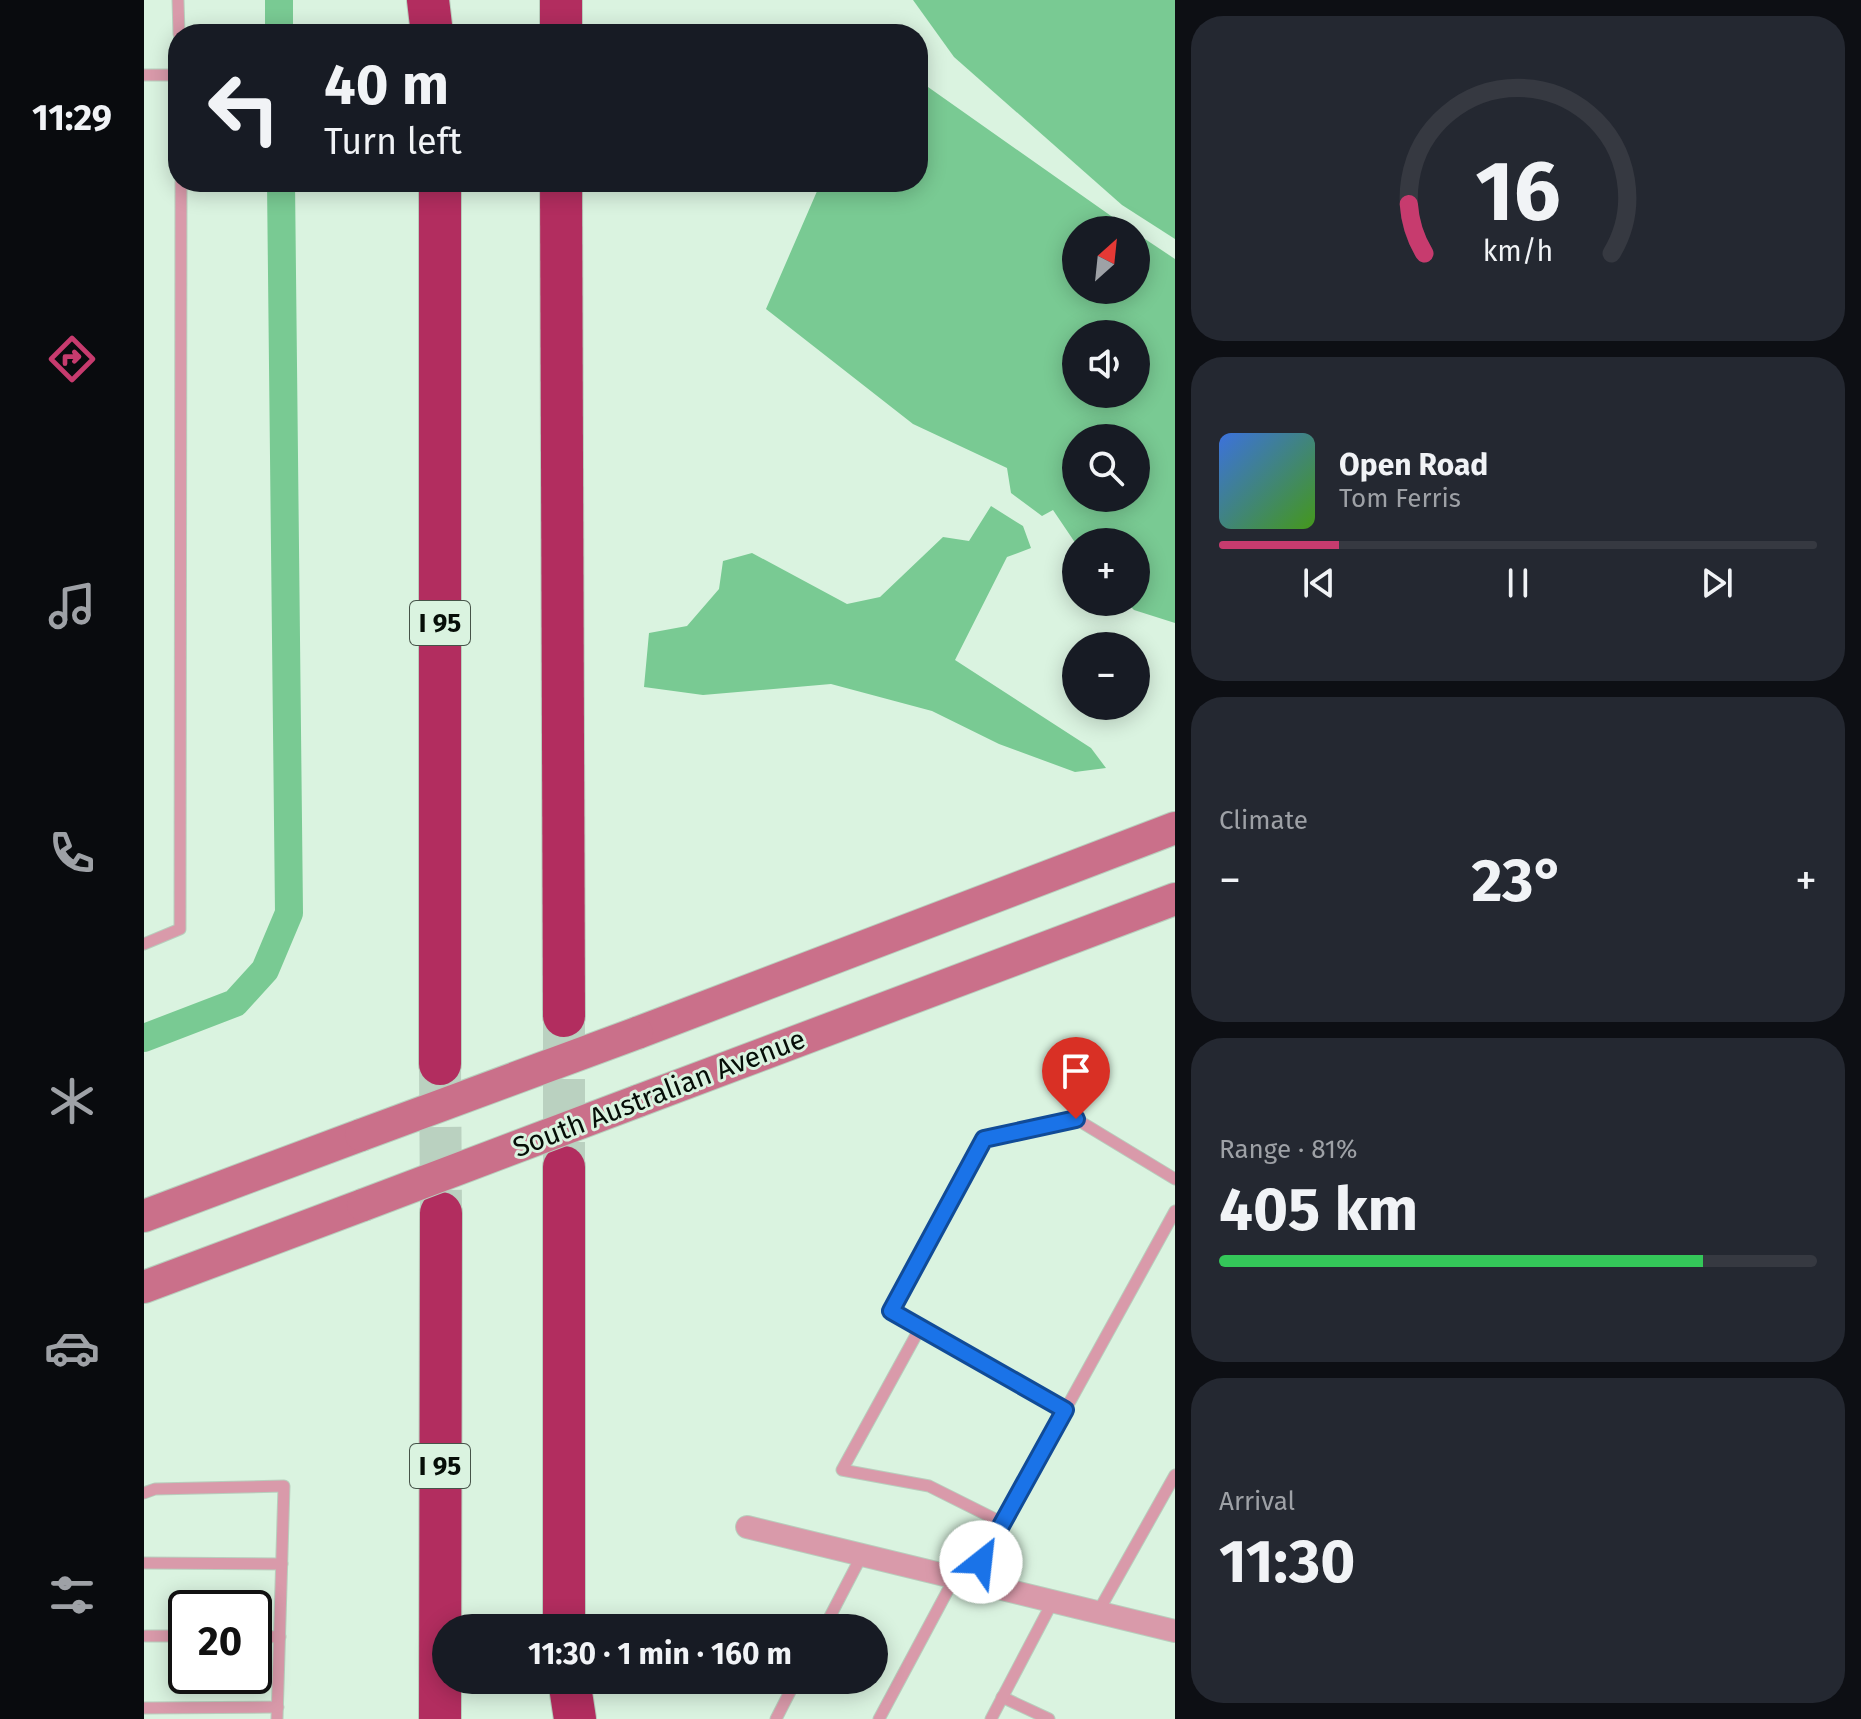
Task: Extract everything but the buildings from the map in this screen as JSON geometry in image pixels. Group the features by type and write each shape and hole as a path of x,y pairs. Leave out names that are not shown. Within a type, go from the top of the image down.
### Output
{"highway":[{"path":"428,0 431,24"},
{"path":"440,0 440,24"},
{"path":"561,0 561,24"},
{"name":"I 95","path":"440,192 440,1064"},
{"path":"561,192 564,1016"},
{"path":"564,1167 564,1614"},
{"name":"I 95","path":"440,1719 441,1213"},
{"path":"564,1719 565,1694"},
{"path":"569,1694 575,1719"}],"main road":[{"path":"144,1216 1175,828"},
{"name":"South Australian Avenue","path":"144,1287 1175,899"}],"street":[{"path":"747,1527 1175,1631"}],"lane":[{"path":"178,0 179,24"},
{"path":"144,75 168,75"},
{"path":"144,944 180,929 181,192"},
{"path":"1065,1410 891,1311 984,1139 1076,1119 1175,1179"},
{"path":"879,1719 963,1579 1003,1523 1175,1211"},
{"path":"920,1328 842,1470 929,1486 1003,1523"},
{"path":"1098,1612 1175,1475"},
{"path":"144,1493 155,1489 284,1486 277,1713 145,1708"},
{"path":"831,1614 862,1555"},
{"path":"144,1563 282,1564"},
{"path":"991,1719 1053,1601"},
{"path":"146,1636 168,1636"},
{"path":"272,1637 280,1637"},
{"path":"776,1719 789,1694"},
{"path":"1002,1697 1049,1719"}],"shaded area":[{"path":"913,0 1175,0 1175,239 1150,223 1150,216 1139,216 1122,205 954,57"},
{"path":"928,87 1111,216 1062,216 1062,304 1150,304 1150,242 1175,259 1175,623 1150,615 1150,528 1065,528 1053,510 1042,516 1011,493 1007,468 913,424 766,309 817,192 928,192"},
{"path":"991,506 1023,526 1031,548 1007,557 955,660 1091,748 1106,768 1075,772 999,744 932,711 831,684 703,695 644,687 649,633 687,626 719,589 723,561 752,553 847,604 880,597 943,537 969,541"}],"waterway":[{"path":"279,0 279,24"},
{"path":"144,1038 235,1003 265,970 289,913 281,192"}],"tunnel":[{"path":"564,1016 564,1167"},
{"path":"440,1064 441,1213"}],"route":[{"path":"981,1562 1065,1410 891,1311 984,1139 1076,1119"}]}
